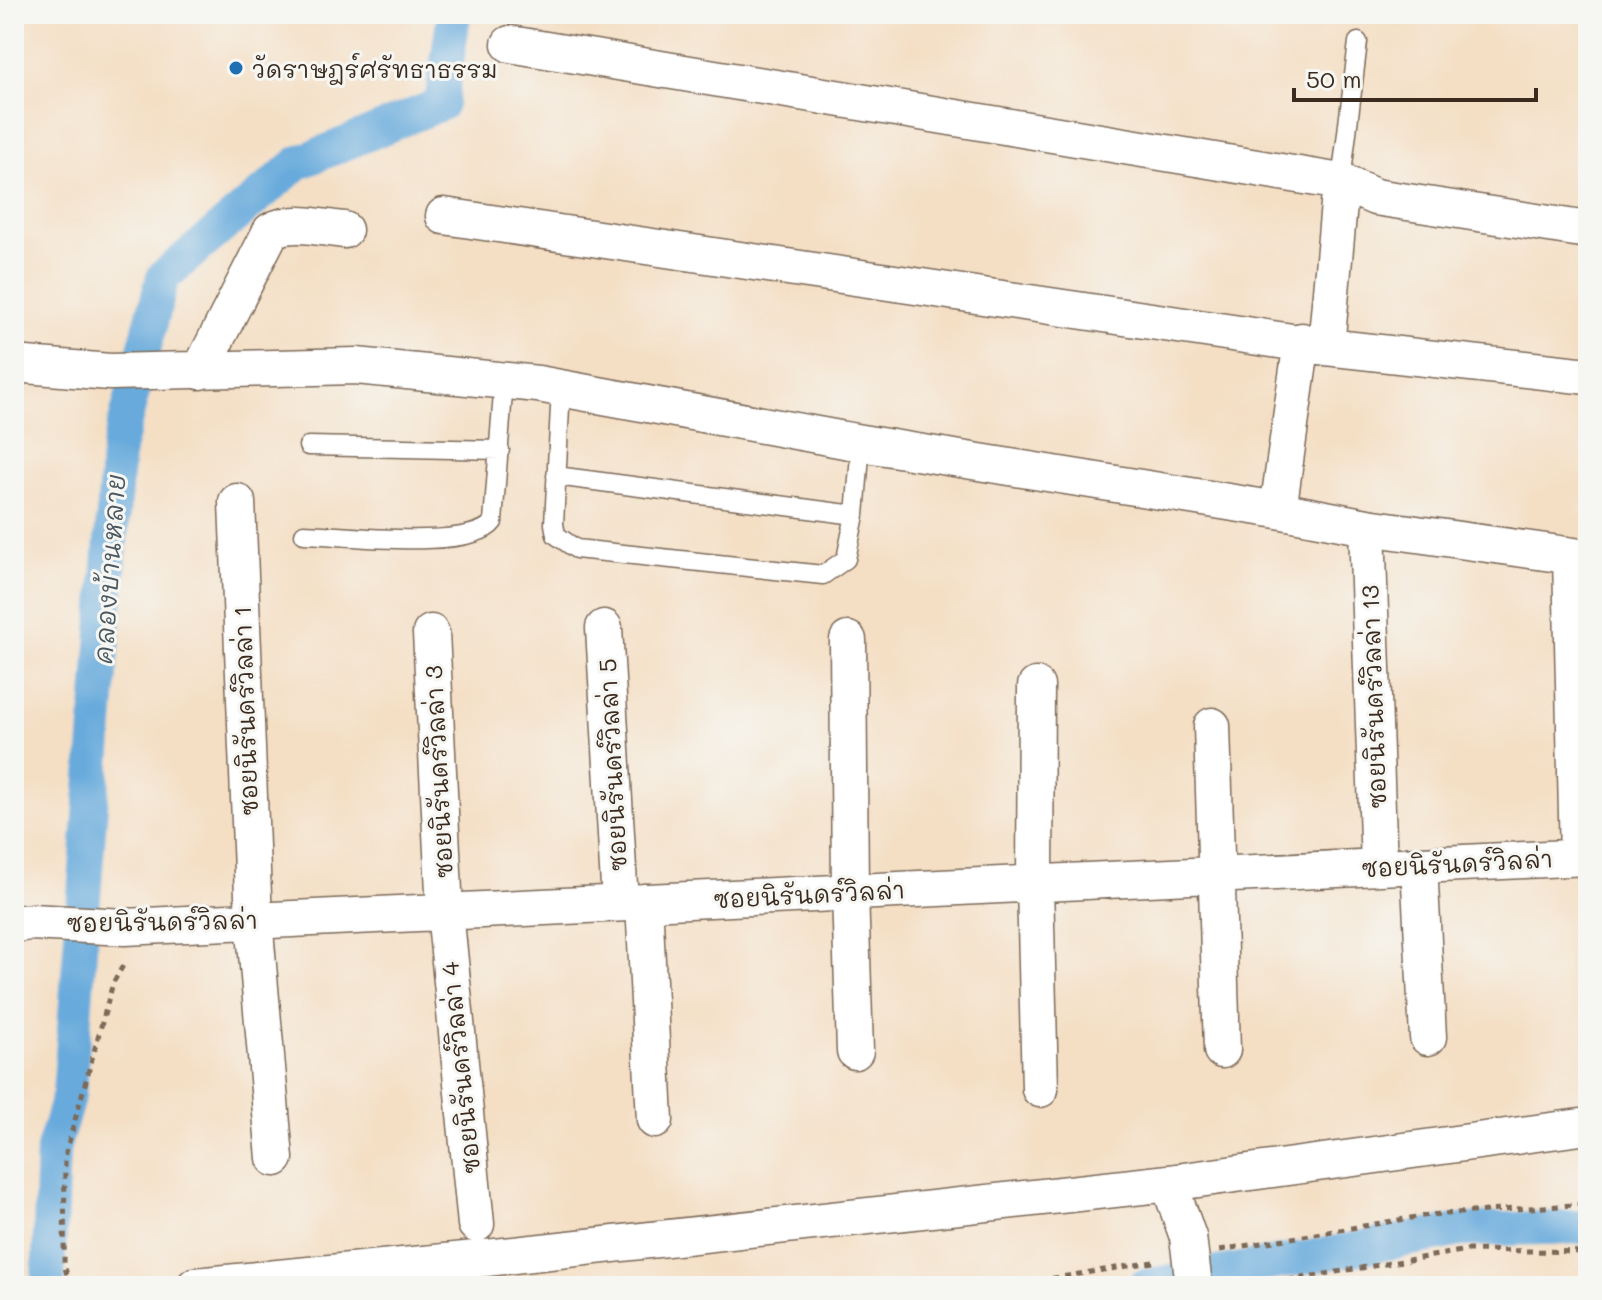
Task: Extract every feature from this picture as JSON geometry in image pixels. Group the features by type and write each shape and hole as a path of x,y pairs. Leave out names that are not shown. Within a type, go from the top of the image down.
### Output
{"street":[{"path":"510,44 1341,182 1375,197 1588,230"},
{"path":"1278,510 1314,344 1341,182"},
{"path":"444,216 1314,344 1588,376"},
{"path":"200,371 271,231 278,226 289,225 344,230"},
{"path":"14,364 110,372 356,366 504,380 1367,527 1580,557 1583,857"},
{"name":"ซอยนิรันดร์วิลล่า 1","path":"237,502 254,920 275,1158"},
{"name":"ซอยนิรันดร์วิลล่า 13","path":"1367,527 1379,867"},
{"name":"ซอยนิรันดร์วิลล่า 5","path":"604,628 655,1120"},
{"name":"ซอยนิรันดร์วิลล่า 3","path":"431,633 445,911"},
{"path":"848,640 855,1051"},
{"path":"1036,686 1035,883 1040,1089"},
{"path":"1212,726 1222,1050"},
{"name":"ซอยนิรันดร์วิลล่า","path":"22,923 137,926 1583,857"},
{"path":"1419,865 1428,1037"},
{"name":"ซอยนิรันดร์วิลล่า 4","path":"445,911 476,1224"},
{"path":"195,1286 486,1258 1169,1183 1588,1126"},
{"path":"1169,1183 1198,1245 1194,1286"}],"lane":[{"path":"1341,182 1358,42"},
{"path":"304,534 426,539 463,537 483,532 493,522 504,380"},
{"path":"561,388 554,524 556,535 576,549 823,575 846,559 855,515 861,443"},
{"path":"308,446 500,450"},
{"path":"556,476 855,515"}],"path":[{"path":"70,1286 64,1264 65,1156 113,983 137,941 137,926"},
{"path":"1198,1245 1429,1215 1588,1204"},
{"path":"1253,1286 1468,1250 1588,1252"},
{"path":"1005,1286 1161,1260"}],"waterway":[{"name":"คลองบ้านหลาย","path":"48,1286 53,1149 69,1094 118,449 163,277 298,163 441,104 454,14"},
{"name":"คลองบ้านหลาย","path":"1144,1286 1462,1230 1588,1227"}],"place":[{"name":"วัดราษฎร์ศรัทธาธรรม","path":"236,68"}]}
